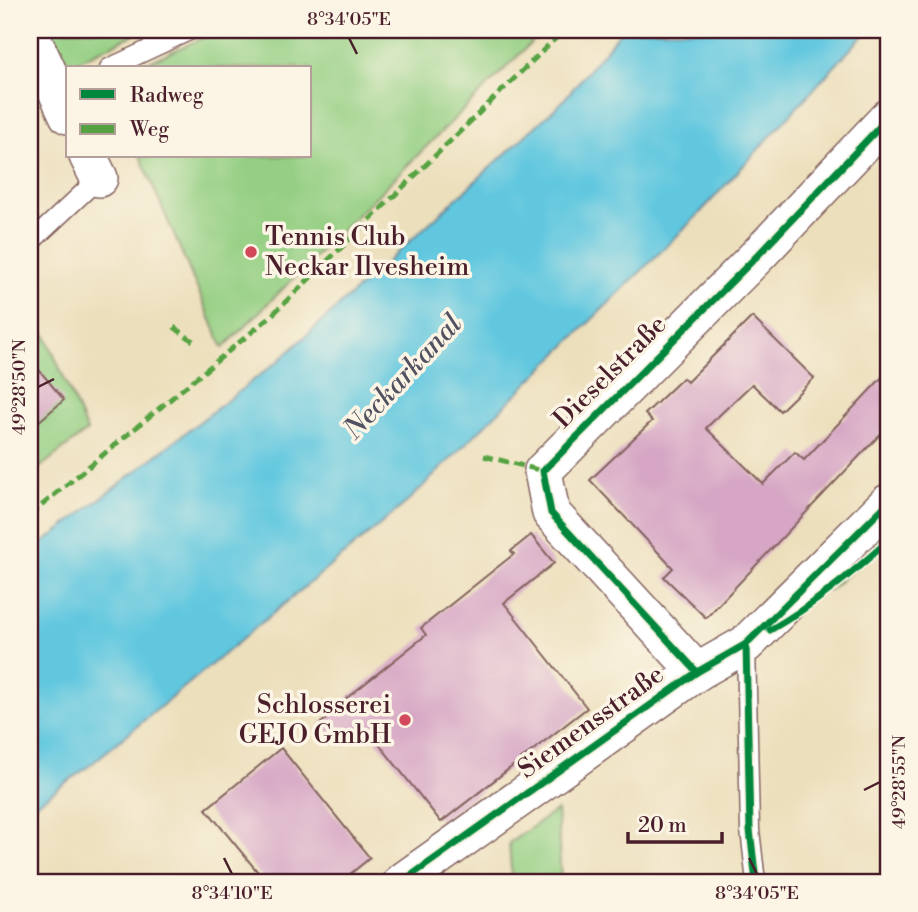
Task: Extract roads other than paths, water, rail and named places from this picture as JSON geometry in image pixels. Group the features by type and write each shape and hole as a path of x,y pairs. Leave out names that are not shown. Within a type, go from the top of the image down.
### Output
{"street":[{"path":"30,34 65,98"},
{"name":"Dieselstraße","path":"697,672 551,513 543,471 759,254 888,118"},
{"name":"Siemensstraße","path":"402,882 697,672 746,644 888,503"}],"lane":[{"path":"113,66 191,30"},
{"path":"34,239 93,167"},
{"path":"746,644 750,830 756,882"}],"water":[{"name":"Neckarkanal","path":"622,30 868,30 698,215 406,503 89,766 30,808 30,553 282,358 562,102"}],"place":[{"name":"Tennis Club Neckar Ilvesheim","path":"251,252"},
{"name":"Schlosserei GEJO GmbH","path":"405,720"}]}
